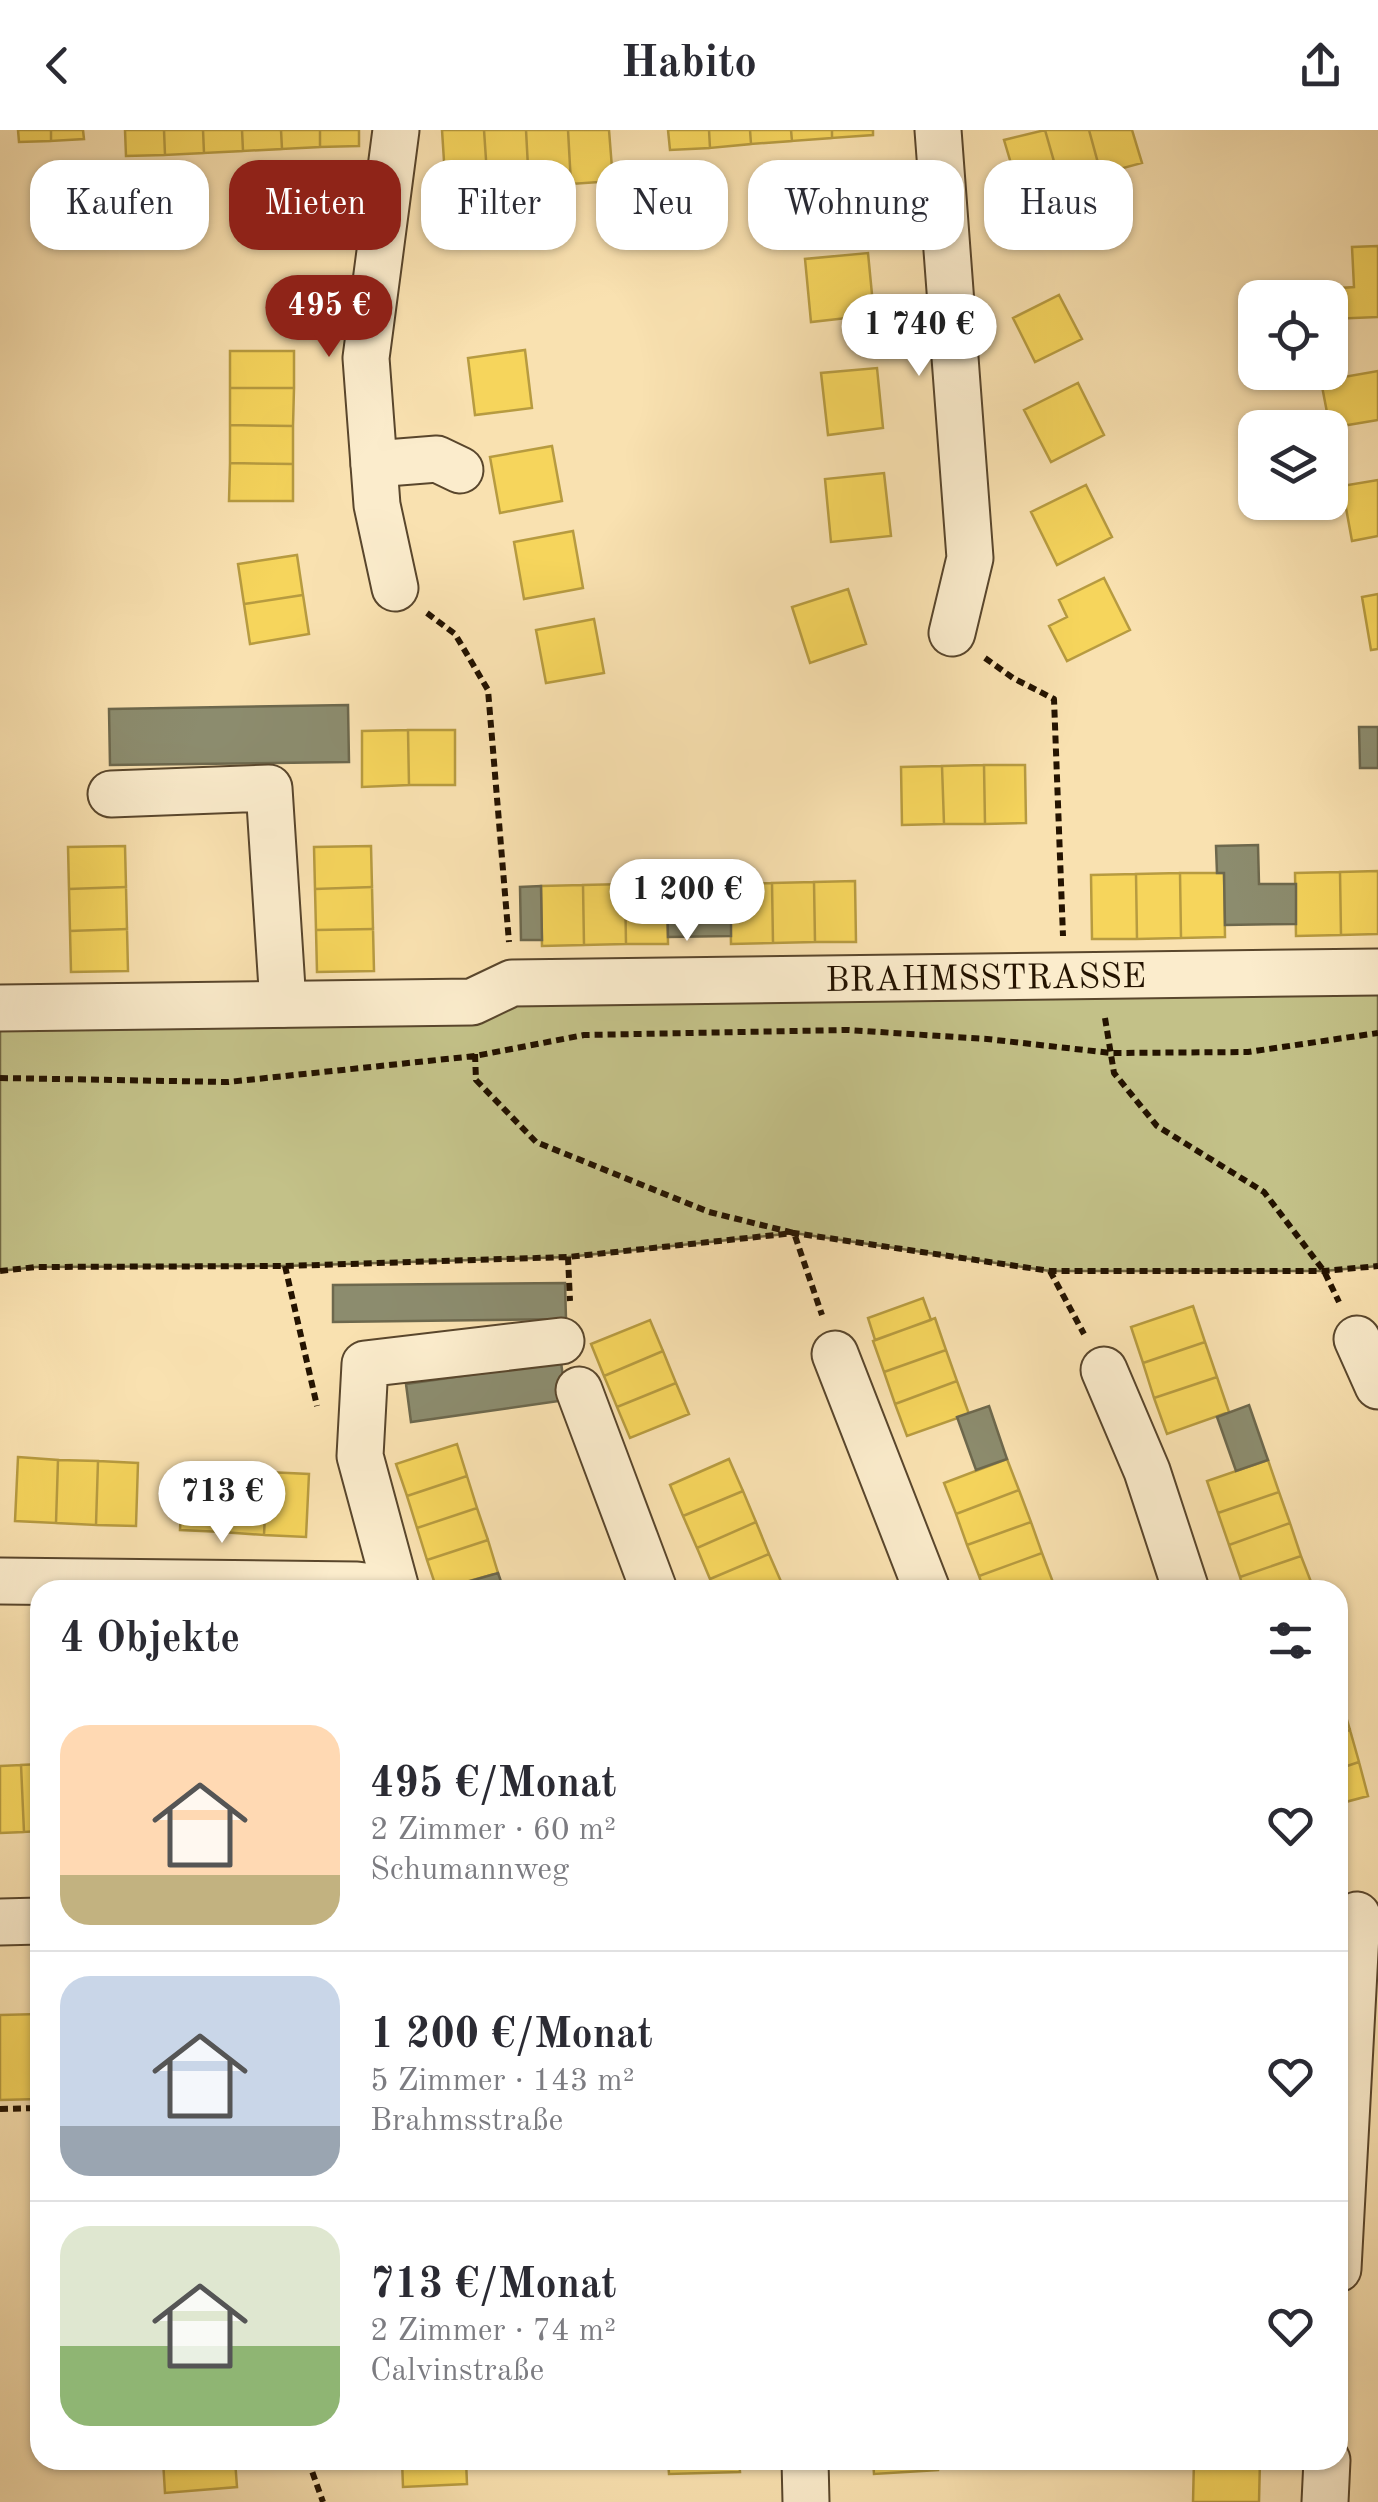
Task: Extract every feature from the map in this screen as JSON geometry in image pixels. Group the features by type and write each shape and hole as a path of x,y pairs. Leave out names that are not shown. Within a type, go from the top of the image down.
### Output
{"street":[{"path":"394,588 378,505 366,358 396,130"},
{"path":"938,130 970,558 952,633"},
{"path":"374,464 437,459 460,470"},
{"path":"111,794 269,788 283,1004"},
{"name":"BRAHMSSTRASSE","path":"0,1008 283,1004 492,992 1081,976 1378,972"},
{"path":"1356,1339 1378,1386"},
{"path":"393,1580 360,1456 365,1364 561,1341"},
{"path":"835,1354 923,1580"},
{"path":"1104,1370 1147,1471 1183,1580"},
{"path":"579,1390 650,1580"},
{"path":"0,1581 30,1581"},
{"path":"1348,2082 1357,1914"},
{"path":"0,1922 30,1920"},
{"path":"806,2470 806,2502"},
{"path":"1325,2502 1327,2470"}],"path":[{"path":"394,588 455,634 488,690 492,992 474,1056 476,1080 536,1142 709,1212 794,1234 1050,1271 1324,1271 1378,1266"},
{"path":"952,633 1013,678 1054,699 1081,976 1111,1054 1114,1073 1158,1126 1264,1192 1324,1271"},
{"path":"0,1078 228,1082 474,1056 584,1035 848,1030 987,1039 1111,1054 1248,1052 1378,1032"},
{"path":"0,1271 36,1267 285,1266 568,1257 794,1234"},
{"path":"794,1234 835,1354"},
{"path":"1050,1271 1104,1370"},
{"path":"0,2109 30,2108"},
{"path":"312,2470 323,2502"}],"shaded area":[{"path":"1378,972 1378,1266 1324,1271 1050,1271 794,1233 568,1257 285,1266 36,1267 0,1271 0,1008"}],"building: Wohnen":[{"path":"18,130 51,130 51,141 19,142"},
{"path":"51,130 83,130 84,139 51,141"},
{"path":"125,130 164,130 165,155 126,156"},
{"path":"164,130 203,130 204,153 165,155"},
{"path":"203,130 242,130 243,151 204,153"},
{"path":"242,130 281,130 282,149 243,151"},
{"path":"281,130 320,130 320,147 282,149"},
{"path":"320,130 359,130 359,146 320,147"},
{"path":"442,130 484,130 486,160 444,160"},
{"path":"484,130 526,130 528,160 486,160"},
{"path":"526,130 568,130 570,160 528,160"},
{"path":"568,130 609,130 611,160 596,160 596,182 576,184 576,160 570,160"},
{"path":"668,130 709,130 710,148 670,150"},
{"path":"709,130 750,130 751,144 710,148"},
{"path":"750,130 791,130 792,141 751,144"},
{"path":"791,130 832,130 832,138 792,141"},
{"path":"832,130 873,130 873,135 832,138"},
{"path":"1045,130 1089,130 1097,160 1054,160"},
{"path":"1045,130 1054,160 1010,160 1004,140"},
{"path":"1089,130 1132,130 1142,163 1133,165 1133,160 1097,160"},
{"path":"1378,246 1378,317 1348,318 1348,287 1354,287 1352,247"},
{"path":"868,253 874,315 811,322 805,259"},
{"path":"1059,295 1082,339 1035,362 1013,318"},
{"path":"525,350 532,408 475,415 468,358"},
{"path":"230,351 294,351 294,388 230,388"},
{"path":"877,368 883,428 828,435 821,373"},
{"path":"1378,371 1378,420 1348,425 1348,410 1327,410 1323,390 1348,390 1348,376"},
{"path":"1078,383 1104,435 1051,462 1024,410"},
{"path":"230,388 294,388 293,426 230,425"},
{"path":"230,425 293,426 293,464 230,463"},
{"path":"552,446 562,501 500,513 490,457"},
{"path":"230,463 293,464 293,501 229,501"},
{"path":"884,473 891,536 831,542 825,479"},
{"path":"1378,480 1378,536 1352,541 1348,485"},
{"path":"1086,485 1112,537 1057,565 1031,512"},
{"path":"573,531 583,588 524,599 514,542"},
{"path":"297,555 303,595 244,604 238,564"},
{"path":"1104,578 1130,630 1067,661 1049,626 1067,617 1059,600"},
{"path":"848,589 866,644 810,663 792,607"},
{"path":"1378,594 1378,649 1371,650 1362,597"},
{"path":"303,595 309,634 250,644 244,604"},
{"path":"594,619 604,673 546,683 536,630"},
{"path":"408,730 409,785 362,787 362,731"},
{"path":"408,730 455,730 455,785 409,785"},
{"path":"984,765 985,824 944,824 942,766"},
{"path":"984,765 1025,765 1026,823 985,824"},
{"path":"942,766 944,824 902,825 901,767"},
{"path":"125,846 126,887 69,889 68,847"},
{"path":"371,846 372,887 315,889 314,847"},
{"path":"1378,871 1378,934 1341,935 1340,872"},
{"path":"1340,872 1341,935 1296,936 1295,873"},
{"path":"1180,873 1181,938 1137,939 1136,874"},
{"path":"1180,873 1224,873 1225,937 1181,938"},
{"path":"1136,874 1137,939 1092,939 1091,875"},
{"path":"855,881 856,942 815,942 814,882"},
{"path":"814,882 815,942 773,943 772,883"},
{"path":"667,883 668,944 626,944 625,884"},
{"path":"772,883 773,943 731,944 730,884"},
{"path":"625,884 626,944 584,945 583,885"},
{"path":"583,885 584,945 542,946 541,886"},
{"path":"126,887 127,929 70,931 69,889"},
{"path":"372,887 373,929 316,930 315,889"},
{"path":"127,929 128,971 71,972 70,931"},
{"path":"373,929 374,971 317,972 316,930"},
{"path":"923,1298 931,1320 875,1340 868,1318"},
{"path":"1193,1306 1205,1342 1143,1363 1131,1327"},
{"path":"935,1318 946,1350 884,1372 873,1341"},
{"path":"650,1320 663,1351 604,1376 591,1344"},
{"path":"1205,1342 1217,1377 1154,1398 1143,1363"},
{"path":"946,1350 957,1381 895,1404 884,1372"},
{"path":"663,1351 676,1383 617,1407 604,1376"},
{"path":"1217,1377 1229,1412 1167,1434 1154,1398"},
{"path":"957,1381 969,1414 907,1436 895,1404"},
{"path":"676,1383 689,1414 630,1438 617,1407"},
{"path":"457,1444 467,1476 407,1496 396,1464"},
{"path":"18,1457 58,1460 56,1523 15,1521"},
{"path":"729,1459 743,1491 683,1516 670,1485"},
{"path":"1007,1459 1019,1490 956,1514 944,1483"},
{"path":"58,1460 98,1461 96,1525 56,1523"},
{"path":"1268,1460 1279,1492 1218,1513 1207,1481"},
{"path":"98,1461 138,1463 136,1526 96,1525"},
{"path":"183,1467 225,1469 222,1532 180,1530"},
{"path":"225,1469 267,1472 264,1535 222,1532"},
{"path":"267,1472 309,1474 306,1537 264,1535"},
{"path":"467,1476 477,1508 417,1528 407,1496"},
{"path":"1019,1490 1031,1522 967,1545 956,1514"},
{"path":"743,1491 756,1522 697,1548 683,1516"},
{"path":"1279,1492 1290,1523 1229,1545 1218,1513"},
{"path":"477,1508 488,1540 427,1560 417,1528"},
{"path":"756,1522 769,1554 710,1579 697,1548"},
{"path":"1031,1522 1042,1553 979,1576 967,1545"},
{"path":"1290,1523 1301,1556 1240,1577 1229,1545"},
{"path":"488,1540 498,1573 473,1580 434,1580 427,1560"},
{"path":"1042,1553 1052,1580 980,1580 979,1576"},
{"path":"769,1554 780,1580 710,1580"},
{"path":"1301,1556 1310,1580 1241,1580 1240,1577"},
{"path":"1348,1730 1359,1762 1348,1766"},
{"path":"1359,1762 1368,1796 1348,1801 1348,1766"},
{"path":"21,1765 30,1765 30,1832 24,1832"},
{"path":"21,1765 24,1832 0,1833 0,1766"},
{"path":"30,2014 30,2099 0,2100 0,2015"},
{"path":"164,2470 236,2470 237,2487 165,2493"},
{"path":"402,2470 466,2470 467,2484 403,2487"},
{"path":"669,2470 740,2472 669,2474"},
{"path":"874,2470 938,2470 874,2474"},
{"path":"1194,2470 1260,2470 1259,2502 1193,2502"}],"building: Industrie":[{"path":"348,705 349,762 110,765 109,709"},
{"path":"1359,727 1378,727 1378,768 1360,768"},
{"path":"1258,845 1259,884 1296,884 1296,924 1225,925 1224,873 1217,873 1216,846"},
{"path":"541,886 542,940 521,940 520,887"},
{"path":"731,894 731,936 668,937 667,895"},
{"path":"565,1283 566,1319 333,1322 333,1285"},
{"path":"561,1362 566,1400 411,1422 406,1384"},
{"path":"1249,1405 1268,1460 1236,1471 1217,1417"},
{"path":"989,1406 1007,1459 976,1470 957,1417"},
{"path":"498,1573 500,1580 474,1580"}]}
